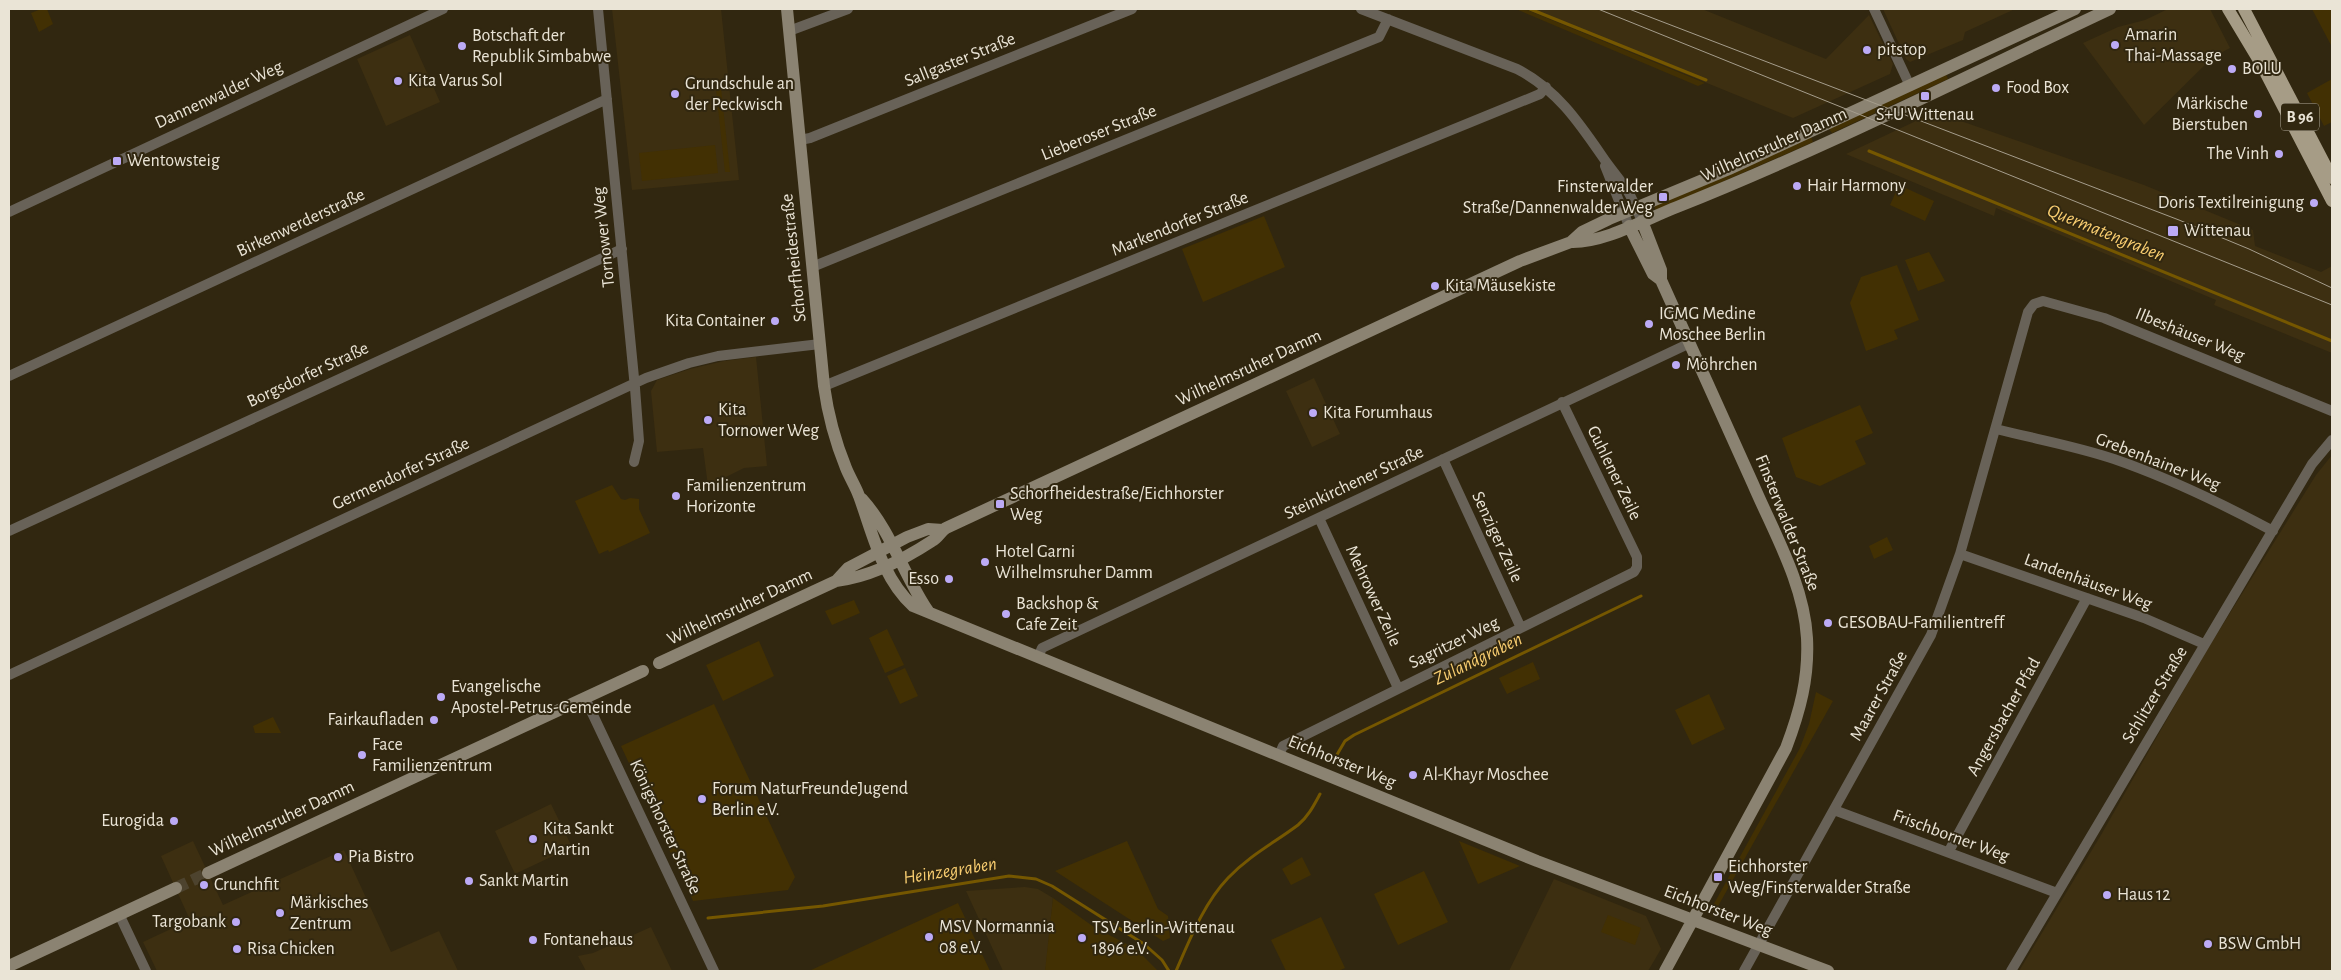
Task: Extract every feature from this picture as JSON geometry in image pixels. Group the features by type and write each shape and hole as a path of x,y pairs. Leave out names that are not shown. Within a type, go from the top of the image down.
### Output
{"main road":[{"name":"Schorfheidestraße","path":"786,9 829,421 885,566"},
{"name":"Wilhelmsruher Damm","path":"1571,242 1582,232 1728,169 2075,9"},
{"name":"Wilhelmsruher Damm","path":"659,663 836,581 854,579 899,560 935,539 943,530 1511,265 1571,242 1585,242 1629,226 1756,174 1988,66 2086,14 2110,9"},
{"name":"B 96","path":"2228,9 2261,64 2332,201"},
{"name":"B 96","path":"2244,9 2332,178"},
{"path":"1981,52 1988,66"},
{"name":"Finsterwalder Straße","path":"1642,221 1661,270 1661,280 1688,344 1796,585 1807,636 1808,657 1806,686 1800,712 1786,748 1665,971"},
{"name":"Finsterwalder Straße","path":"1629,226 1653,274 1661,280"},
{"name":"Schorfheidestraße","path":"860,498 876,518 899,560"},
{"name":"Wilhelmsruher Damm","path":"836,581 848,568 891,546 928,530 943,530"},
{"path":"899,560 928,611"},
{"name":"Eichhorster Weg","path":"885,566 903,597 913,606 1536,861 1828,971"},
{"name":"Wilhelmsruher Damm","path":"208,873 643,671"},
{"path":"9,966 176,888"}],"street":[{"name":"Dannenwalder Weg","path":"9,212 443,9"},
{"name":"Tornower Weg","path":"598,9 635,383 639,441 634,462"},
{"path":"789,31 848,9"},
{"name":"Sallgaster Straße","path":"800,140 810,138 1132,9"},
{"path":"1361,9 1517,69 1546,87 1587,132 1628,191 1642,221"},
{"path":"1874,9 1910,86"},
{"name":"Lieberoser Straße","path":"812,267 1379,37 1388,19"},
{"name":"Markendorfer Straße","path":"824,386 1540,94 1546,87"},
{"name":"Birkenwerderstraße","path":"9,376 607,99"},
{"path":"1602,156 1629,226"},
{"name":"Borgsdorfer Straße","path":"9,531 622,249"},
{"name":"Ilbeshäuser Weg","path":"2034,304 2043,301 2104,318 2331,412"},
{"name":"Maarer Straße","path":"1744,971 1931,635 1960,554 2028,312 2034,304"},
{"name":"Germendorfer Straße","path":"9,675 635,383 689,363 718,356 820,344"},
{"name":"Steinkirchener Straße","path":"1038,657 1042,648 1688,344"},
{"name":"Guhlener Zeile","path":"1562,402 1637,557"},
{"name":"Grebenhainer Weg","path":"1996,429 2112,458 2216,500 2273,531"},
{"name":"Schlitzer Straße","path":"2011,971 2312,464 2332,440"},
{"name":"Senziger Zeile","path":"1443,459 1521,628"},
{"name":"Mehrower Zeile","path":"1319,518 1398,688"},
{"name":"Landenhäuser Weg","path":"1960,554 2144,618 2204,644"},
{"name":"Sagritzer Weg","path":"1279,755 1283,746 1634,572 1637,566 1637,557"},
{"name":"Angersbacher Pfad","path":"1948,851 2088,598"},
{"name":"Königshorster Straße","path":"586,698 714,971"},
{"name":"Frischborner Weg","path":"1834,810 2057,893"},
{"path":"119,914 146,971"}],"shaded area":[{"path":"47,9 53,24 39,32 31,13"},
{"name":"Grundschule an der Peckwisch","path":"612,9 721,9 739,180 632,190"},
{"path":"1516,9 1525,9 1705,83 1698,86"},
{"path":"1525,9 1702,9 1826,59 1869,15 1893,64 1890,74 1793,118"},
{"path":"1883,9 2015,9 1965,32 1963,40 1910,62 1906,59"},
{"path":"2168,9 2210,9 2230,48 2213,57 2144,125 2083,43 2118,27 2145,20"},
{"path":"2312,9 2332,9 2332,47"},
{"name":"Kita Varus Sol","path":"410,35 440,102 386,126 357,59"},
{"path":"1946,74 1948,79 1832,133 1829,129"},
{"path":"2332,79 2332,122 2324,126 2307,93"},
{"path":"721,88 730,172 725,172 716,89"},
{"path":"1935,112 2144,185 2253,230 2255,246 2321,272 2332,266 2332,353 2214,305 2216,300 1996,208 1994,216 1846,154"},
{"path":"1811,137 1813,142 1811,143 1656,211 1654,205"},
{"path":"715,145 718,173 642,181 639,153"},
{"path":"1899,185 1934,201 1925,221 1890,205"},
{"path":"1264,216 1285,267 1203,302 1182,249"},
{"path":"1929,252 1945,281 1918,291 1905,260"},
{"path":"1897,265 1919,320 1894,330 1898,339 1866,351 1850,303 1861,277"},
{"name":"Kita Tornower Weg","path":"756,357 767,466 744,468 708,486 703,448 657,452 651,391 657,380 690,369 724,361"},
{"name":"Kita Forumhaus","path":"1314,378 1340,434 1312,447 1286,391"},
{"path":"1860,405 1873,433 1855,441 1866,464 1820,486 1796,477 1782,438"},
{"path":"2332,455 2332,971 2019,971 2101,835 2202,658 2316,475"},
{"path":"612,485 621,499 639,499 639,509 650,533 609,552 608,550 599,554 575,501"},
{"path":"1887,537 1893,550 1874,559 1869,546"},
{"path":"854,600 860,613 832,625 825,611"},
{"path":"887,629 904,665 885,673 869,638"},
{"path":"759,641 774,676 723,701 706,665"},
{"path":"1533,662 1540,679 1507,694 1499,678"},
{"path":"905,668 918,696 900,704 887,676"},
{"path":"1816,692 1833,701 1712,917 1710,911 1800,748 1809,724"},
{"path":"1709,694 1725,729 1692,745 1675,710"},
{"name":"Forum NaturFreundeJugend Berlin e.V.","path":"714,704 795,877 788,890 693,901 621,746"},
{"path":"273,717 281,733 255,733 253,726"},
{"name":"Kita Sankt Martin","path":"551,804 572,847 515,874 495,831"},
{"name":"Märkisches Zentrum","path":"193,841 223,905 344,850 391,952 439,931 458,971 157,971 143,942 190,920 161,856"},
{"path":"1127,841 1158,909 1168,916 1170,938 1163,941 1055,871"},
{"path":"1459,841 1520,866 1478,884"},
{"path":"1302,857 1311,875 1291,885 1282,869"},
{"path":"1424,871 1448,922 1398,945 1374,894"},
{"path":"1554,879 1646,916 1661,949 1648,971 1509,971"},
{"path":"1025,887 1038,889 1053,898 1045,971 1003,971 966,891"},
{"name":"TSV Berlin-Wittenau 1896 e.V.","path":"1053,898 1094,927 1136,949 1158,971 1045,971"},
{"name":"MSV Normannia 08 e.V.","path":"958,903 990,971 809,971"},
{"path":"1608,915 1641,928 1635,945 1601,932"},
{"path":"1321,917 1345,968 1338,971 1286,971 1271,940"},
{"path":"651,927 672,971 586,971 578,956 593,953"}],"waterway":[{"name":"Quermatengraben","path":"1530,9 1706,80"},
{"name":"Quermatengraben","path":"1869,151 2332,341"},
{"name":"Zulandgraben","path":"1335,758 1345,741 1354,735 1641,596"},
{"name":"Zulandgraben","path":"1176,971 1198,922 1219,888 1245,863 1302,822 1320,794"},
{"name":"Heinzegraben","path":"708,918 823,906 1009,876 1036,879 1052,886 1144,944 1162,960 1169,971"}],"tunnel":[{"path":"176,888 208,873"}],"tram line":[{"path":"1598,9 2332,305"},
{"path":"1629,9 2179,220 2249,249 2332,288"}],"place":[{"name":"Amarin Thai-Massage","path":"2115,45"},
{"name":"Botschaft der Republik Simbabwe","path":"462,46"},
{"name":"pitstop","path":"1867,50"},
{"name":"BOLU","path":"2232,69"},
{"name":"Kita Varus Sol","path":"398,81"},
{"name":"Food Box","path":"1996,88"},
{"name":"Grundschule an der Peckwisch","path":"675,94"},
{"name":"S+U Wittenau","path":"1925,96"},
{"name":"Märkische Bierstuben","path":"2258,114"},
{"name":"The Vinh","path":"2279,154"},
{"name":"Wentowsteig","path":"117,161"},
{"name":"Hair Harmony","path":"1797,186"},
{"name":"Finsterwalder Straße/Dannenwalder Weg","path":"1663,197"},
{"name":"Doris Textilreinigung","path":"2314,203"},
{"name":"Wittenau","path":"2173,231"},
{"name":"Kita Mäusekiste","path":"1435,286"},
{"name":"Kita Container","path":"775,321"},
{"name":"IGMG Medine Moschee Berlin","path":"1649,324"},
{"name":"Möhrchen","path":"1676,365"},
{"name":"Kita Forumhaus","path":"1313,413"},
{"name":"Kita Tornower Weg","path":"708,420"},
{"name":"Familienzentrum Horizonte","path":"676,496"},
{"name":"Schorfheidestraße/Eichhorster Weg","path":"1000,504"},
{"name":"Hotel Garni Wilhelmsruher Damm","path":"985,562"},
{"name":"Esso","path":"949,579"},
{"name":"Backshop & Cafe Zeit","path":"1006,614"},
{"name":"GESOBAU-Familientreff","path":"1828,623"},
{"name":"Evangelische Apostel-Petrus-Gemeinde","path":"441,697"},
{"name":"Fairkaufladen","path":"434,720"},
{"name":"Face Familienzentrum","path":"362,755"},
{"name":"Al-Khayr Moschee","path":"1413,775"},
{"name":"Forum NaturFreundeJugend Berlin e.V.","path":"702,799"},
{"name":"Eurogida","path":"174,821"},
{"name":"Kita Sankt Martin","path":"533,839"},
{"name":"Pia Bistro","path":"338,857"},
{"name":"Eichhorster Weg/Finsterwalder Straße","path":"1718,877"},
{"name":"Sankt Martin","path":"469,881"},
{"name":"Crunchfit","path":"204,885"},
{"name":"Haus 12","path":"2107,895"},
{"name":"Märkisches Zentrum","path":"280,913"},
{"name":"Targobank","path":"236,922"},
{"name":"MSV Normannia 08 e.V.","path":"929,937"},
{"name":"TSV Berlin-Wittenau 1896 e.V.","path":"1082,938"},
{"name":"Fontanehaus","path":"533,940"},
{"name":"BSW GmbH","path":"2208,944"},
{"name":"Risa Chicken","path":"237,949"}]}
